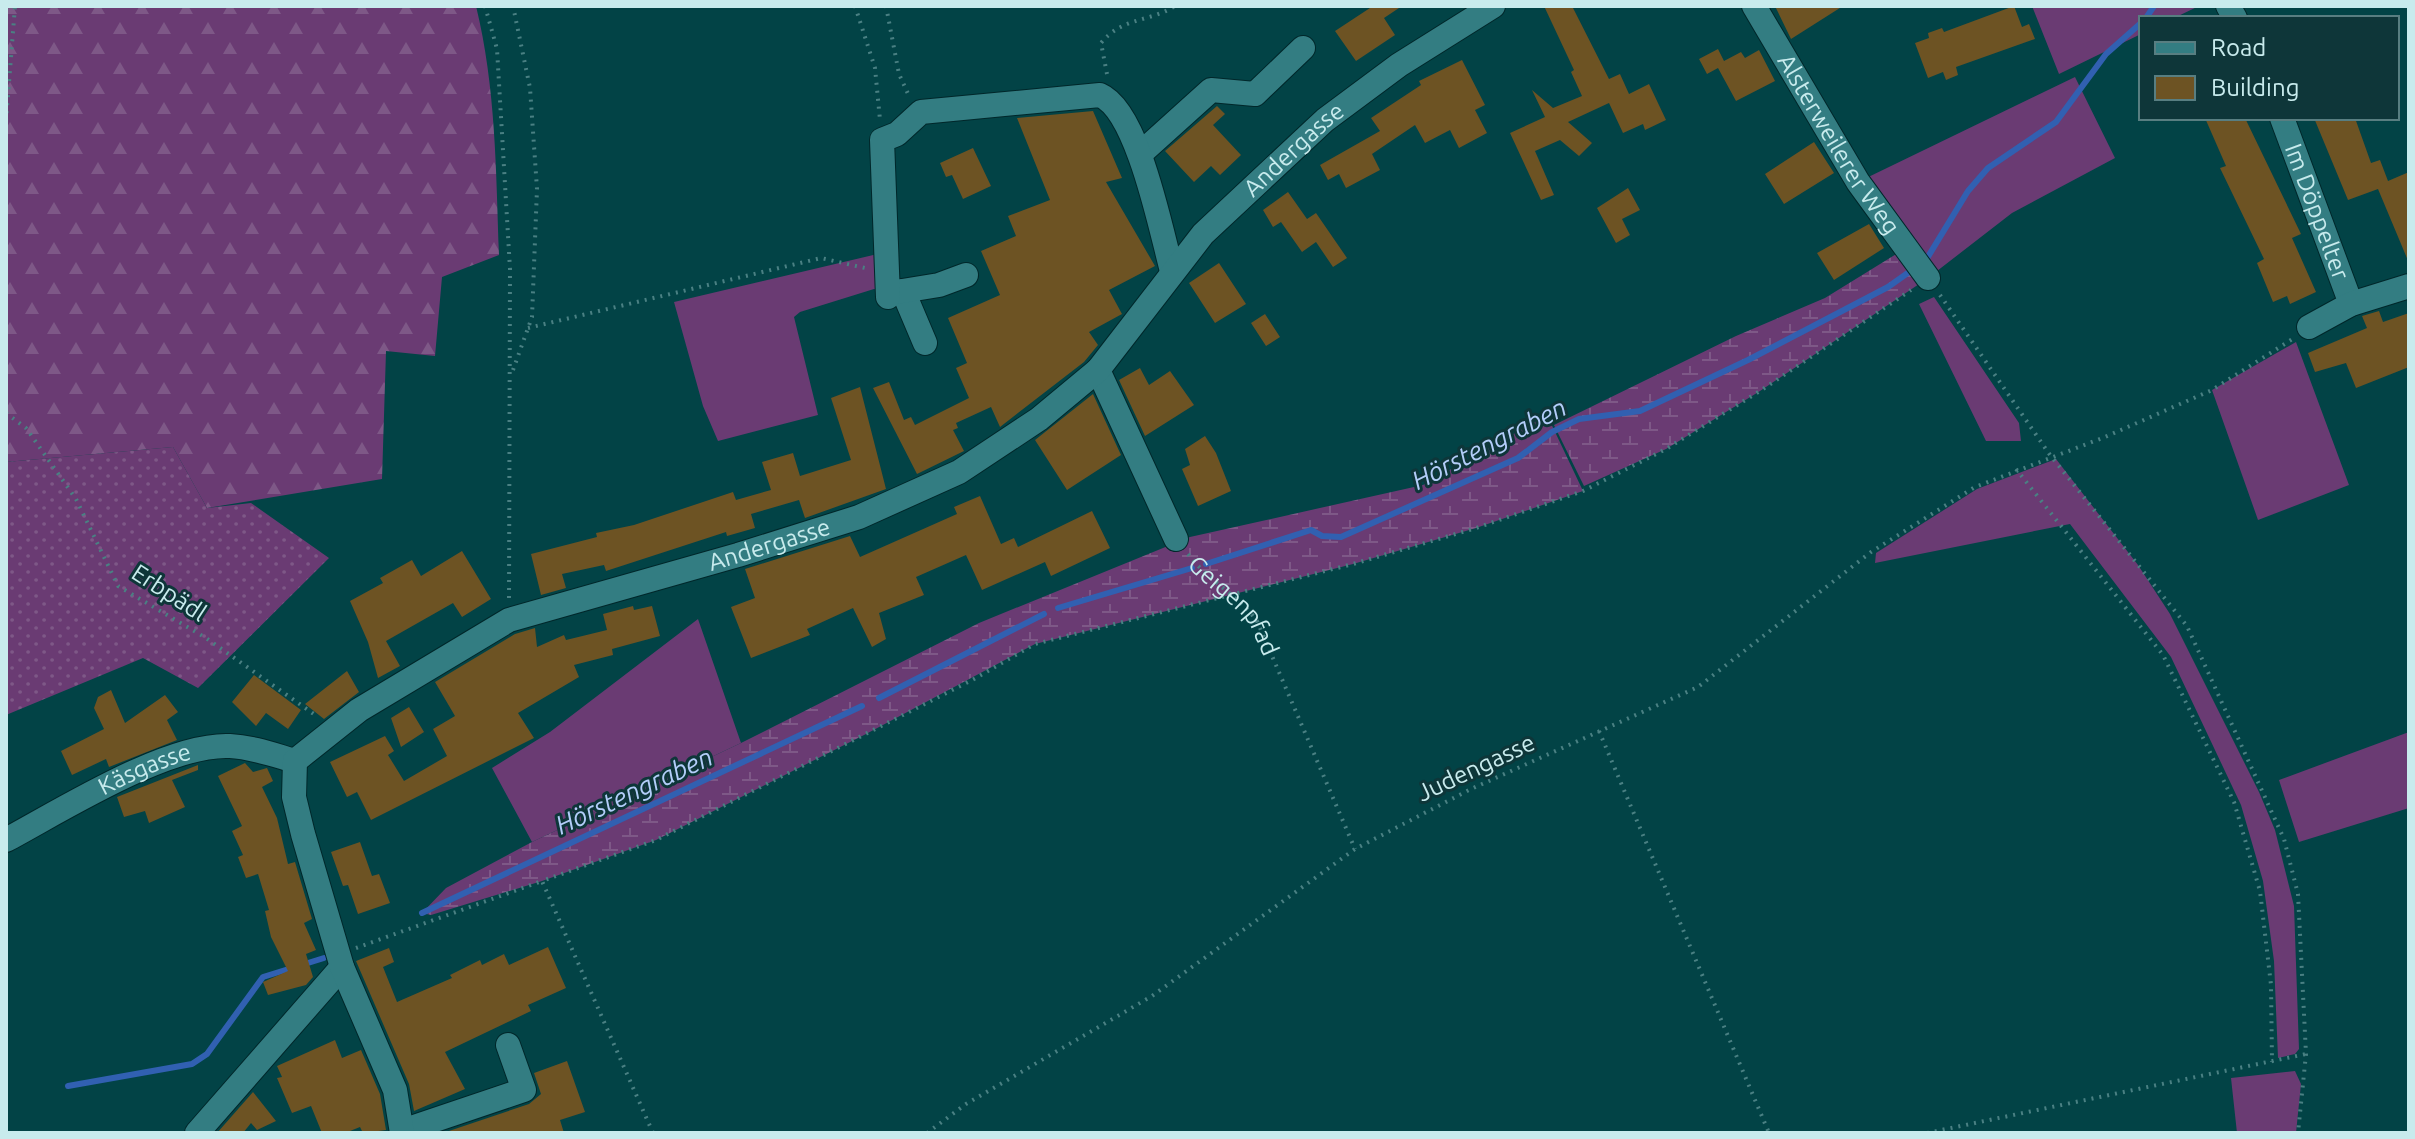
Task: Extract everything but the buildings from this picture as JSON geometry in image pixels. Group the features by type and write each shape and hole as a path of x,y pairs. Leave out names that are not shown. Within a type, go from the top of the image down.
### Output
{"street":[{"name":"Andergasse","path":"295,761 359,710 509,620 738,555 896,503 959,472 1003,444 1098,370 1172,271 1239,198 1325,120 1399,65 1493,6"},
{"name":"Alsterweilerer Weg","path":"1754,6 1841,156 1928,278"},
{"path":"1140,154 1211,90 1255,94 1303,48"},
{"path":"925,343 892,290 882,140 897,134 921,112 1100,95 1112,101 1140,154 1172,271"},
{"name":"Im Döppelter","path":"2283,120 2351,304"},
{"path":"892,290 966,275"},
{"path":"2309,327 2351,304 2409,286"},
{"name":"Geigenpfad","path":"1098,370 1176,539"},
{"name":"Käsgasse","path":"6,840 167,758 199,748 230,746 295,761"},
{"path":"295,761 294,797 341,960 395,1090 402,1132 524,1090 508,1045"},
{"path":"197,1133 341,960"}],"path":[{"path":"6,121 15,6"},
{"path":"485,6 497,49 512,373 509,620"},
{"path":"512,373 528,328 537,270 537,189 530,88 513,6"},
{"path":"855,6 875,68 882,140"},
{"path":"886,6 899,74"},
{"path":"1112,101 1101,43 1111,31 1136,18 1159,16 1175,6"},
{"path":"528,328 821,258 883,272 892,290"},
{"path":"341,960 656,840 974,679 1035,644 1231,595 1476,528 1583,491 1666,449 1760,391 1928,278 2050,455 2187,626 2284,839 2298,894 2306,1054 2298,1133"},
{"name":"Judengasse","path":"927,1133 966,1104 1152,996 1355,849 1471,789 1698,687 1871,552 1975,487 2050,455 2105,437 2212,390 2309,327"},
{"name":"Erbpädl","path":"6,413 26,428 76,499 118,586 206,638 328,725"},
{"path":"2016,469 2163,655 2234,802 2260,891 2271,985 2272,1062"},
{"name":"Geigenpfad","path":"1176,539 1194,562 1231,595 1241,599 1257,621 1355,849"},
{"path":"1599,731 1769,1133"},
{"path":"542,881 653,1133"},
{"path":"1927,1133 2306,1054"}],"green space":[{"path":"6,6 476,6 491,99 499,255 442,277 435,356 386,351 382,479 207,508 173,447 6,462"},
{"path":"2032,6 2199,6 2178,16 2139,16 2139,35 2059,74"},
{"path":"2075,77 2115,158 2012,213 1928,278 1858,182"},
{"path":"1906,248 1928,278 1760,391 1666,449 1584,486 1554,425 1736,336 1825,298"},
{"path":"886,252 890,293 874,289 800,312 794,317 818,415 718,441 703,406 674,302"},
{"path":"1934,297 2019,423 2021,441 1986,441 1919,304"},
{"path":"2296,342 2349,485 2258,520 2212,390"},
{"path":"1547,415 1583,491 1476,528 1353,564 1035,644 656,840 542,881 431,915 422,913 446,888 532,842 741,743 979,623 1190,537 1423,485"},
{"path":"173,447 207,508 251,503 329,558 198,688 143,658 6,715 6,462"},
{"path":"2056,459 2138,565 2170,614 2275,830 2294,906 2299,1049 2295,1054 2278,1058 2274,961 2263,881 2241,805 2171,657 2070,524 1875,563 1876,553 1977,489"},
{"path":"698,619 741,743 532,842 492,768 550,732"},
{"path":"2409,732 2409,808 2299,842 2279,780"},
{"path":"2295,1071 2301,1084 2296,1133 2237,1133 2231,1078"}],"waterway":[{"name":"Hörstengraben","path":"2147,16 2154,6"},
{"name":"Hörstengraben","path":"1926,260 1968,191 1988,168 2056,122 2106,54 2139,25"},
{"name":"Hörstengraben","path":"1206,564 1311,530 1322,536 1341,537 1518,458 1552,432 1579,419 1640,411 1748,360 1888,287 1912,270"},
{"name":"Hörstengraben","path":"1058,608 1192,568"},
{"name":"Hörstengraben","path":"879,698 1044,614"},
{"name":"Hörstengraben","path":"422,913 862,706"},
{"name":"Hörstengraben","path":"68,1086 192,1064 207,1054 263,977 324,958"}]}
